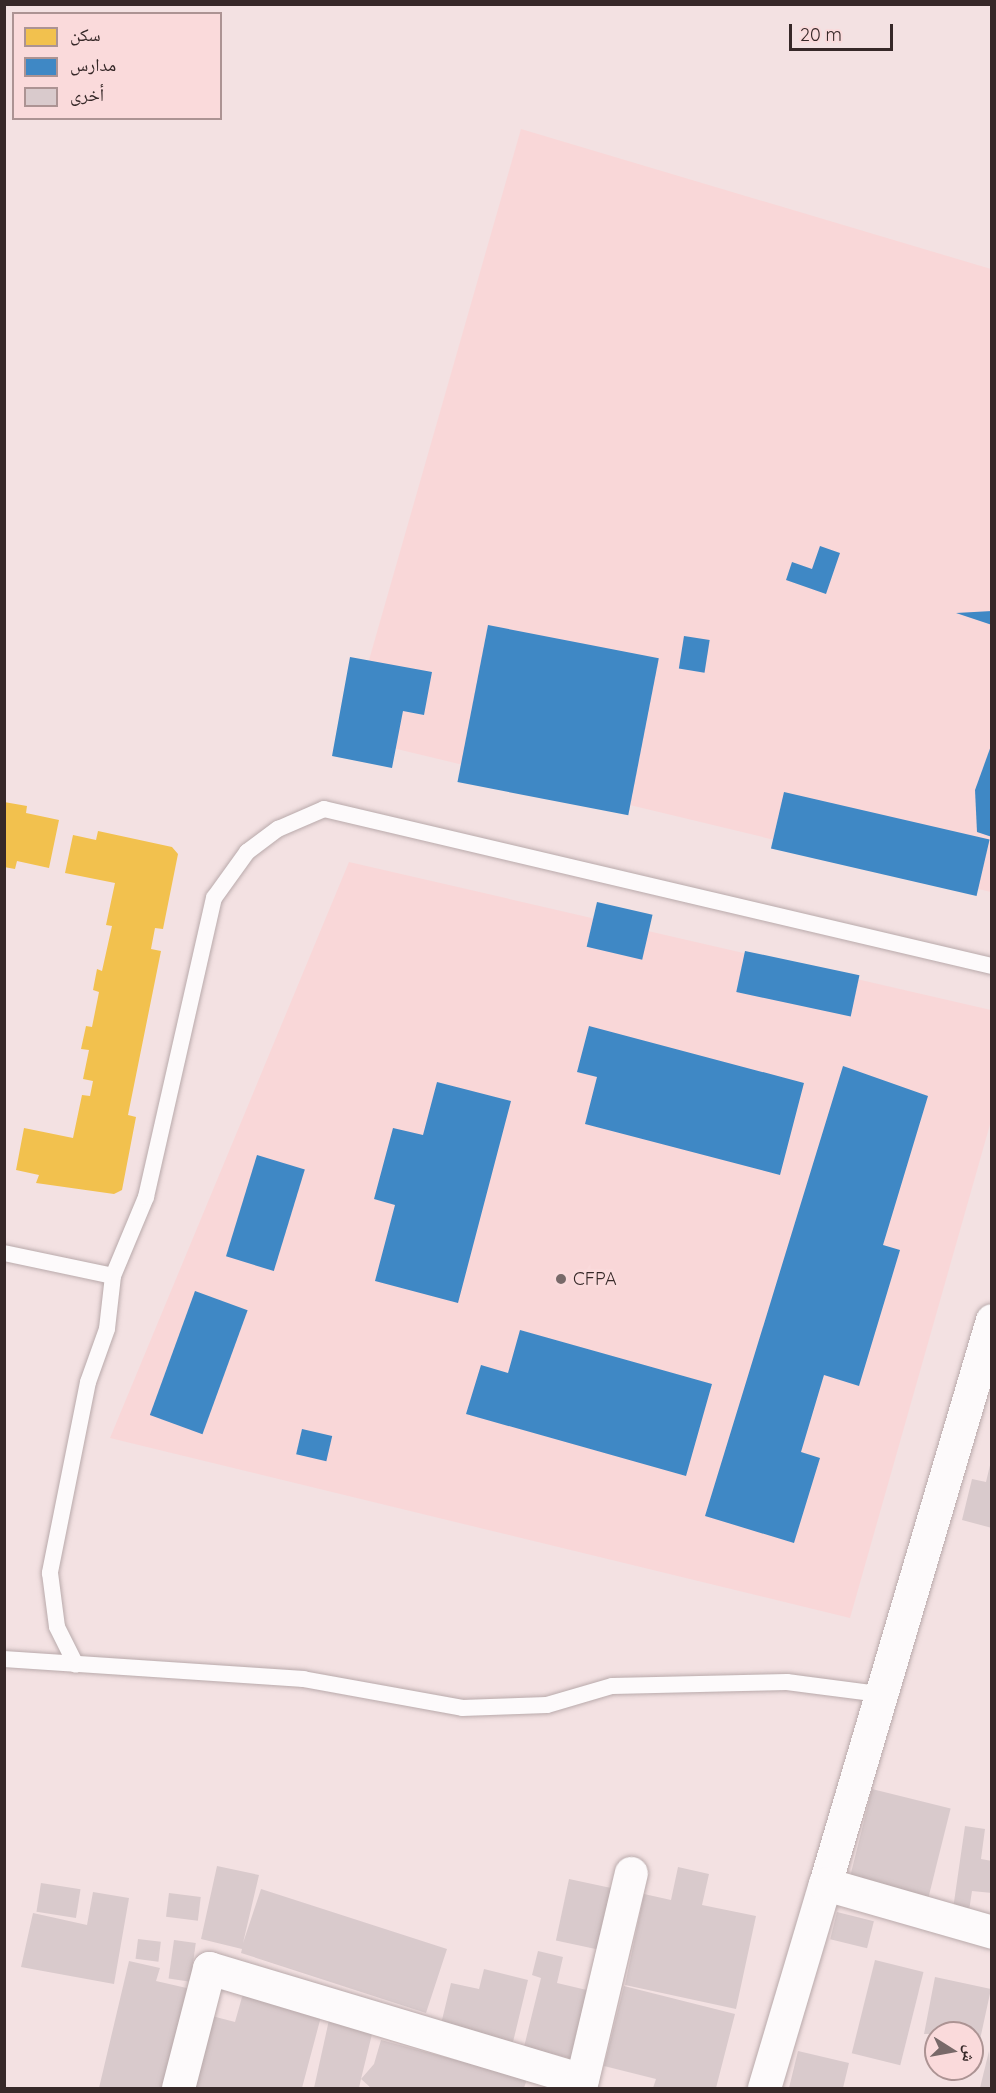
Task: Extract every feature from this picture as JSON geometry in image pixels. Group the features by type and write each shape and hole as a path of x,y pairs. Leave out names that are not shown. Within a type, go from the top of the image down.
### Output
{"street":[{"path":"764,2088 992,1320"},
{"path":"178,2088 209,1968 581,2084 631,1873"},
{"path":"825,1884 992,1932"}],"lane":[{"path":"76,1665 57,1627 50,1573 88,1382 107,1329 113,1276 146,1197 214,898 247,852 278,829 324,809 992,966"},
{"path":"4,1253 113,1276"},
{"path":"4,1659 303,1679 462,1708 547,1705 612,1686 787,1682 880,1694"}],"shaded area":[{"path":"521,129 991,269 991,892 347,737"},
{"name":"CFPA","path":"349,862 991,1010 991,1121 850,1618 110,1438"}],"building: سكن":[{"path":"4,802 27,806 26,813 59,820 49,868 17,861 15,869 4,867"},
{"path":"98,831 172,847 178,854 163,929 155,928 151,949 161,951 128,1115 136,1117 122,1190 114,1194 36,1183 39,1175 16,1170 24,1128 73,1138 82,1095 90,1096 93,1081 83,1079 89,1050 81,1049 86,1026 92,1027 99,992 93,990 97,969 102,971 112,926 106,925 115,883 65,873 73,835 96,840"}],"building: مدارس":[{"path":"820,546 840,553 826,594 786,580 792,562 812,569"},
{"path":"992,611 992,625 956,613"},
{"path":"488,625 659,658 628,815 457,782"},
{"path":"684,636 710,640 705,673 679,669"},
{"path":"350,657 432,672 424,715 403,711 392,768 332,756"},
{"path":"992,743 992,837 977,832 975,790"},
{"path":"784,792 990,839 977,896 771,849"},
{"path":"597,902 653,915 642,960 587,947"},
{"path":"745,951 859,975 851,1016 736,992"},
{"path":"589,1026 804,1083 780,1175 585,1124 597,1077 577,1072"},
{"path":"843,1066 928,1096 883,1245 900,1250 859,1386 824,1375 801,1452 820,1458 794,1543 705,1516"},
{"path":"437,1082 511,1101 458,1303 375,1281 395,1205 374,1199 393,1128 423,1135"},
{"path":"257,1155 305,1170 274,1271 226,1256"},
{"path":"195,1291 248,1310 202,1434 150,1415"},
{"path":"520,1330 712,1384 686,1476 466,1414 481,1365 508,1373"},
{"path":"302,1429 332,1436 326,1461 296,1454"}],"building: أخرى":[{"path":"991,1461 992,1528 962,1520 972,1479 986,1482"},
{"path":"872,1789 951,1809 927,1903 849,1883"},
{"path":"965,1826 985,1829 981,1859 992,1861 992,1893 972,1891 969,1911 953,1909"},
{"path":"217,1866 259,1875 243,1943 261,1889 447,1949 426,2013 241,1953 242,1949 201,1939"},
{"path":"678,1867 709,1874 702,1905 756,1916 736,2009 625,1985 644,1894 671,1900"},
{"path":"569,1879 617,1889 604,1951 556,1941"},
{"path":"41,1883 81,1889 76,1918 36,1912"},
{"path":"93,1892 129,1898 114,1984 21,1967 33,1913 87,1925"},
{"path":"169,1893 201,1897 198,1921 166,1917"},
{"path":"837,1912 874,1921 867,1948 830,1939"},
{"path":"138,1939 161,1942 158,1962 136,1959"},
{"path":"174,1940 196,1943 190,1982 169,1979"},
{"path":"538,1951 563,1957 557,1983 591,1991 573,2059 524,2047 541,1978 532,1975"},
{"path":"875,1960 924,1972 900,2065 852,2053"},
{"path":"129,1961 160,1968 156,1981 191,1989 167,2088 99,2088"},
{"path":"484,1969 528,1980 513,2042 441,2024 451,1983 479,1989"},
{"path":"935,1977 991,1989 984,2021 927,2021"},
{"path":"624,1986 735,2014 716,2088 653,2088 656,2079 604,2066"},
{"path":"244,1990 323,2009 302,2088 189,2088 208,2015 235,2022"},
{"path":"329,2020 373,2030 359,2088 314,2088"},
{"path":"381,2040 527,2079 524,2088 371,2088 361,2079 374,2064"},
{"path":"798,2051 849,2063 843,2088 789,2088"},
{"path":"989,2051 992,2088 980,2088 982,2081 984,2081"}],"place":[{"name":"CFPA","path":"561,1279"}]}
